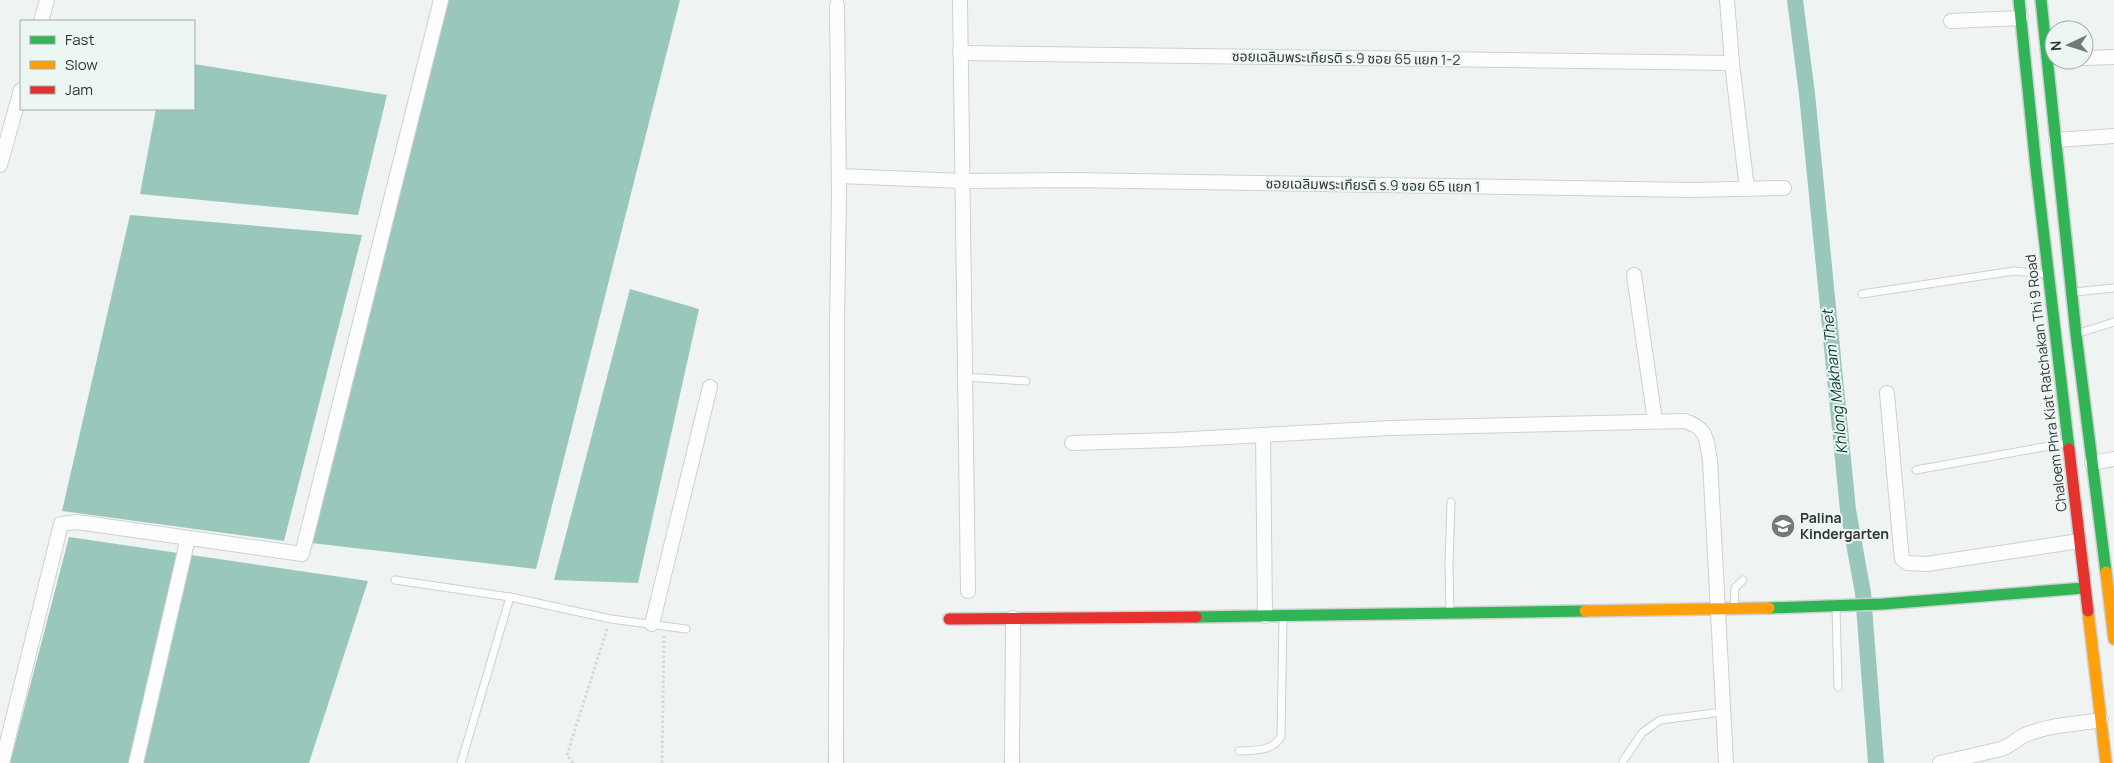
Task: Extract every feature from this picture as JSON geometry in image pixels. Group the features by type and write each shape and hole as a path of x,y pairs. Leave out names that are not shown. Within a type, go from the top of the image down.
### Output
{"main road":[{"name":"Chaloem Phra Kiat Ratchakan Thi 9 Road","path":"2019,0 2084,588 2106,763"},
{"path":"2041,0 2044,20"},
{"path":"2052,70 2056,140 2071,292 2114,639"},
{"path":"949,618 1283,616 1775,608 1836,604 1883,604 2084,588"}],"street":[{"path":"41,20 47,0"},
{"path":"2,763 61,524 76,522 302,554 441,0"},
{"path":"960,0 968,590"},
{"path":"1727,0 1732,63 1748,189"},
{"path":"836,763 836,345 839,176 837,6"},
{"path":"1951,21 2021,18"},
{"name":"ซอยเฉลิมพระเกียรติ ร.9 ซอย 65 แยก 1-2","path":"960,53 1732,63"},
{"path":"2094,58 2114,57"},
{"path":"0,165 20,94"},
{"path":"2056,140 2114,136"},
{"name":"ซอยเฉลิมพระเกียรติ ร.9 ซอย 65 แยก 1","path":"839,176 962,181 1072,180 1662,190 1784,188"},
{"path":"1634,275 1655,421"},
{"path":"658,625 710,387"},
{"path":"1887,393 1902,559 1907,563 1927,564 2079,541"},
{"path":"1072,443 1390,428 1655,421 1685,421 1698,425 1705,436 1710,460 1716,608 1726,763"},
{"path":"1263,435 1265,616"},
{"path":"2092,463 2114,459"},
{"path":"136,763 188,538"},
{"path":"1012,763 1013,618"},
{"path":"1940,763 2001,749 2024,736 2044,729 2101,720"}],"lane":[{"path":"1862,294 2014,271 2049,274"},
{"path":"2071,292 2114,288"},
{"path":"2076,334 2114,322"},
{"path":"965,377 1026,381"},
{"path":"1916,470 2068,443"},
{"path":"1450,613 1451,502"},
{"path":"395,580 510,597 611,619 686,629"},
{"path":"1734,608 1735,588 1743,580"},
{"path":"461,763 510,597"},
{"path":"1836,604 1838,687"},
{"path":"1239,751 1264,750 1276,745 1281,738 1283,616"},
{"path":"1624,761 1642,733 1660,720 1722,712"}],"path":[{"path":"573,763 567,755 611,619"},
{"path":"658,625 662,763"}],"shaded area":[{"path":"447,0 680,0 536,569 311,543"},
{"path":"195,64 387,95 358,215 140,194 156,110 195,110"},
{"path":"130,215 362,235 284,541 62,511"},
{"path":"630,289 699,309 638,583 554,580"},
{"path":"69,537 368,581 309,763 10,763"}],"waterway":[{"name":"Khlong Makham Thet","path":"1795,0 1807,94 1848,510 1863,593 1876,763"}],"traffic: fast":[{"path":"2019,0 2036,168 2069,449"},
{"path":"2041,0 2076,334 2106,572"},
{"path":"1769,608 1883,604 2084,588"},
{"path":"1196,617 1585,611"}],"traffic: slow":[{"path":"2106,572 2114,639"},
{"path":"1585,611 1769,608"},
{"path":"2088,611 2106,763"}],"traffic: jam":[{"path":"2069,449 2088,611"},
{"path":"949,619 1196,617"}],"place":[{"name":"Palina Kindergarten","path":"1783,526"}]}
